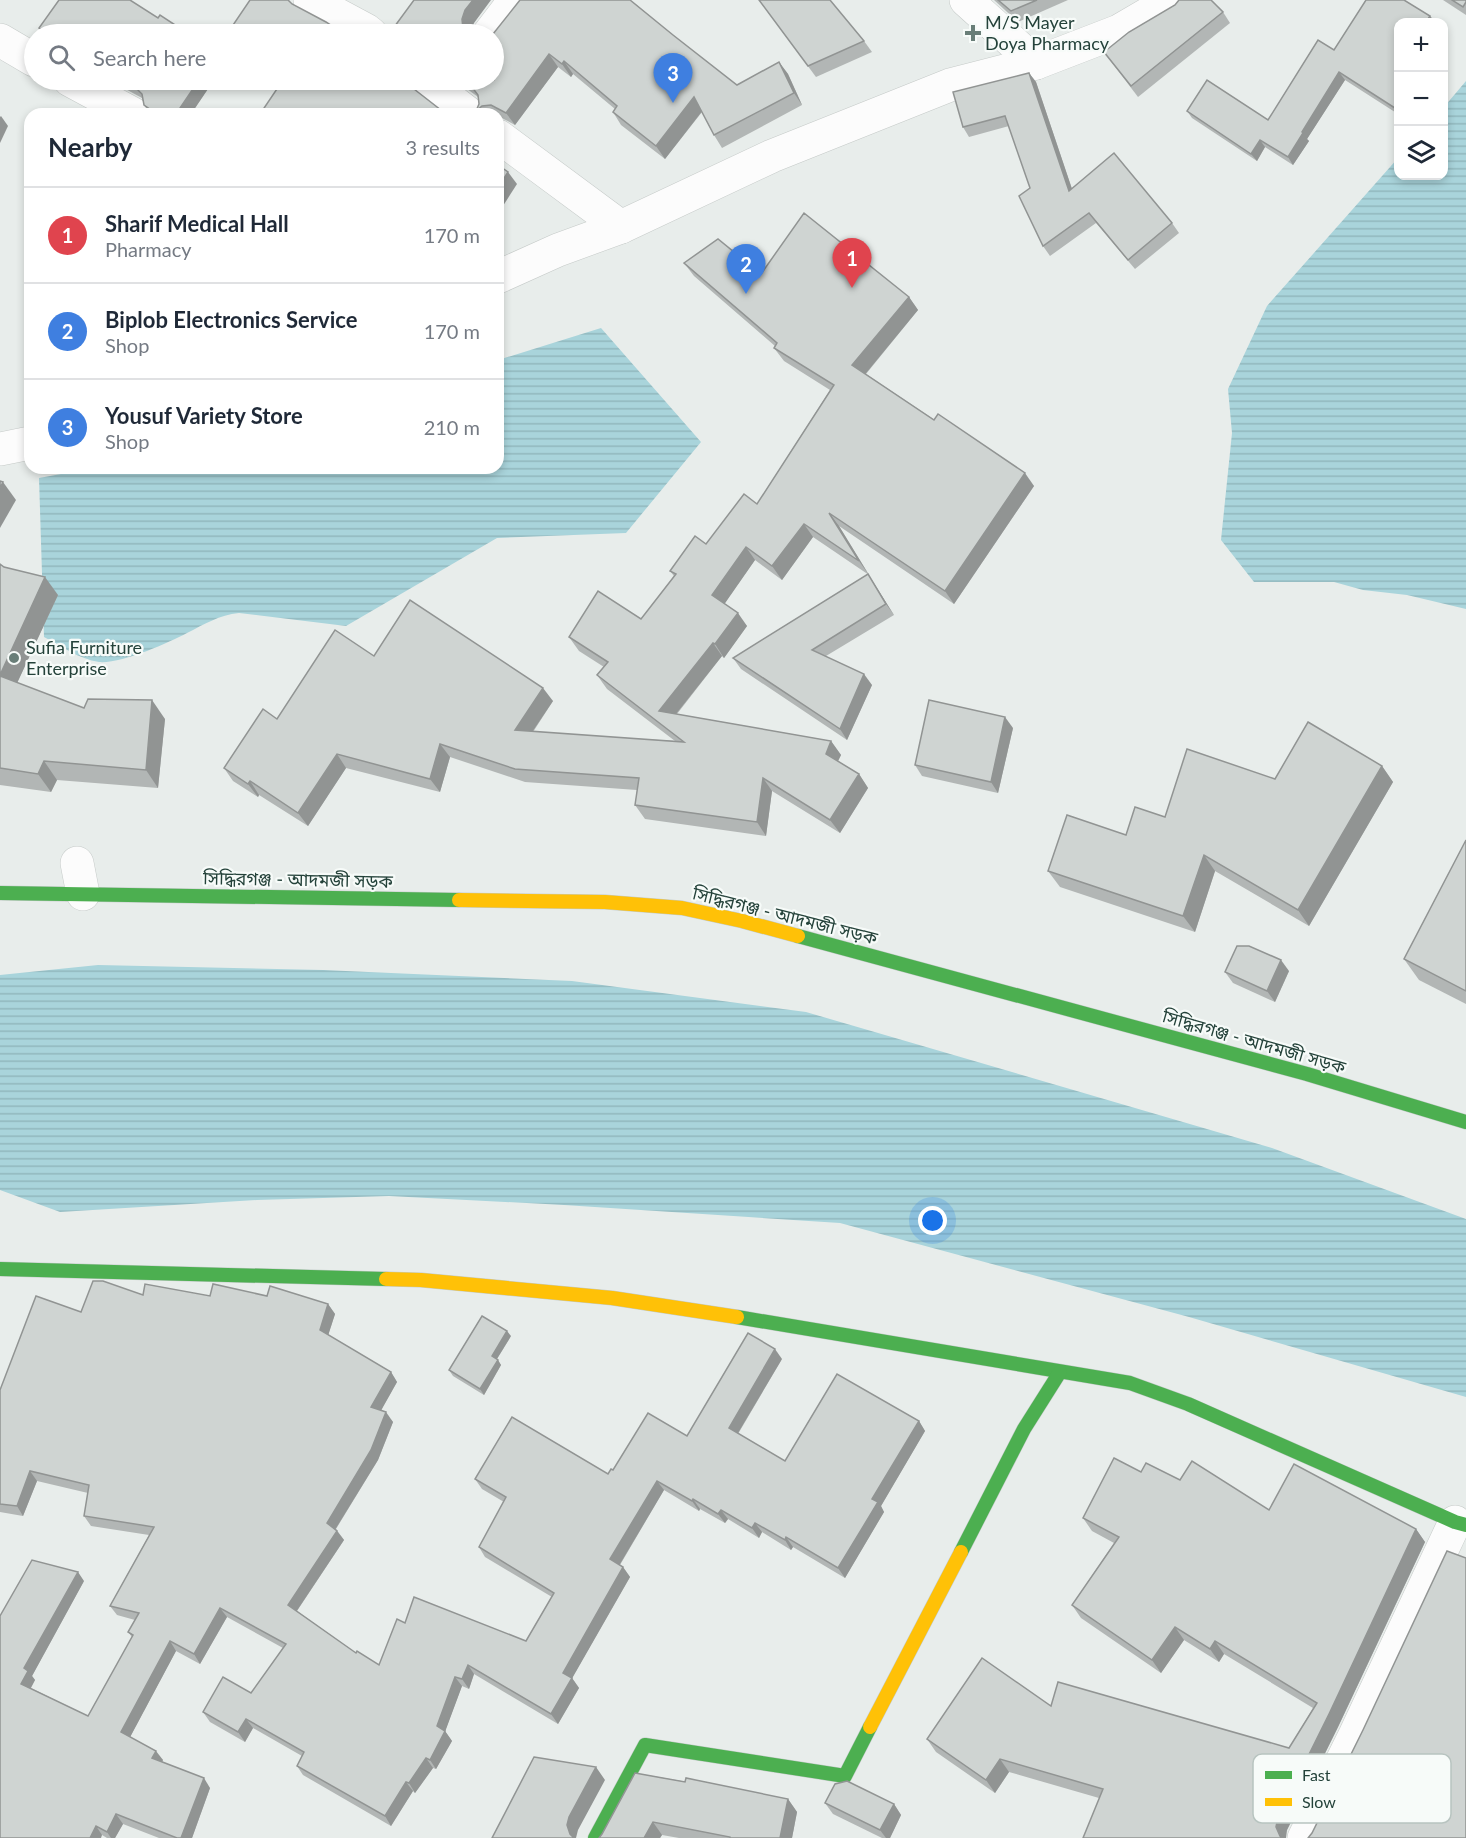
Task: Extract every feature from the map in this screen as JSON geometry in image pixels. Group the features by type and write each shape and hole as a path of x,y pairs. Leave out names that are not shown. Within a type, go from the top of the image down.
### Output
{"street":[{"path":"310,0 355,24"},
{"path":"497,24 515,0"},
{"path":"966,0 1036,63"},
{"path":"504,274 558,250 621,227 772,156 939,89 1036,63 1119,31 1172,0"},
{"path":"0,40 24,54"},
{"path":"89,90 122,108"},
{"path":"446,90 463,108"},
{"path":"504,140 621,227"},
{"name":"সিদ্ধিরগঞ্জ - আদমজী সড়ক","path":"0,893 80,879 605,902 682,908 742,921 1307,1074 1466,1122"},
{"path":"0,1269 421,1280 612,1298 801,1327 1130,1383 1188,1404 1460,1524 1346,1754"},
{"path":"595,1838 645,1745 845,1776 1024,1429 1060,1372"},
{"path":"1304,1838 1311,1823"}],"water":[{"path":"1466,81 1466,609 1407,595 1363,590 1334,582 1254,582 1221,540 1232,433 1228,389 1267,306 1394,163 1394,180 1448,180 1448,102"},
{"path":"601,328 701,442 626,533 497,538 346,626 232,614 212,620 144,652 108,662 84,658 44,637 39,478 61,474 504,474 504,358"},
{"path":"98,965 323,970 572,981 806,1012 1272,1148 1466,1219 1466,1397 1189,1317 840,1223 389,1196 257,1200 60,1212 0,1190 0,975"}],"building":[{"path":"59,0 130,0 158,18 160,15 174,24 42,24"},
{"path":"250,0 288,0 329,24 234,24"},
{"path":"414,0 473,0 465,10 462,24 396,24"},
{"path":"520,0 630,0 737,85 779,62 794,93 714,135 694,97 656,146 613,112 617,106 564,61 562,64 549,54 506,113 504,108 491,105 477,108 478,95 474,90 504,90 504,24 501,24"},
{"path":"759,0 830,0 864,41 808,66"},
{"path":"998,0 1037,0 1011,11"},
{"path":"1179,0 1211,0 1223,12 1131,86 1104,52 1129,32 1175,5"},
{"path":"1366,0 1404,0 1430,16 1429,18 1394,18 1394,107 1339,72 1288,157 1260,140 1251,154 1187,111 1207,80 1268,120 1318,40 1334,50"},
{"path":"1452,0 1466,0 1466,2 1463,7"},
{"path":"1029,73 1069,191 1114,153 1172,223 1128,260 1089,213 1043,246 1019,196 1030,188 1005,116 963,127 953,92"},
{"path":"138,90 192,90 180,108 148,108 144,105 142,94"},
{"path":"276,90 416,90 438,108 264,108"},
{"path":"804,213 909,297 852,365 934,420 938,414 1025,473 945,591 829,513 859,561 804,524 772,566 746,547 712,595 738,613 659,711 831,741 826,754 859,774 830,820 763,778 757,822 635,805 639,778 515,769 440,744 430,779 337,754 298,813 250,781 248,784 224,768 263,709 277,719 335,630 374,656 410,600 543,688 515,730 684,742 597,675 608,662 569,637 598,591 641,619 676,574 670,571 695,536 706,544 744,494 757,504 834,385 774,348 777,343 684,263 718,239 761,274"},
{"path":"0,564 45,577 0,675"},
{"path":"868,574 886,604 812,650 864,674 840,729 733,658"},
{"path":"0,676 84,708 88,699 152,700 146,770 44,761 38,774 0,768"},
{"path":"929,700 1005,717 991,782 915,765"},
{"path":"1308,722 1382,766 1298,910 1204,855 1183,916 1048,871 1067,815 1126,835 1135,807 1165,817 1187,749 1275,779"},
{"path":"1466,840 1466,991 1404,959"},
{"path":"1237,946 1249,946 1281,960 1267,991 1225,972"},
{"path":"93,1281 103,1281 143,1295 145,1284 210,1296 213,1284 267,1296 270,1286 328,1304 320,1330 391,1372 371,1407 386,1412 371,1450 327,1523 337,1531 288,1605 356,1653 357,1651 379,1665 397,1619 405,1623 414,1597 526,1641 554,1593 479,1547 506,1497 475,1479 512,1417 608,1474 611,1469 613,1470 648,1413 687,1436 748,1333 775,1349 729,1428 785,1461 837,1374 919,1421 872,1499 878,1502 838,1568 786,1537 785,1540 755,1523 752,1528 721,1510 718,1514 657,1481 610,1559 623,1567 563,1673 572,1678 551,1714 468,1665 462,1679 455,1677 437,1726 445,1731 430,1760 426,1758 409,1783 406,1782 385,1816 297,1766 304,1752 246,1719 238,1732 203,1712 223,1677 251,1693 286,1644 220,1608 194,1654 170,1641 121,1732 156,1751 152,1758 204,1778 181,1838 116,1814 107,1832 96,1826 90,1838 0,1838 0,1616 32,1560 78,1572 24,1668 28,1671 21,1684 88,1716 133,1635 128,1632 139,1613 110,1606 154,1527 84,1516 89,1485 30,1471 17,1506 0,1504 0,1390 36,1296 81,1312"},
{"path":"482,1316 507,1331 492,1356 498,1360 480,1389 449,1370"},
{"path":"1114,1458 1141,1472 1146,1463 1180,1480 1192,1461 1269,1510 1294,1464 1416,1529 1309,1754 1253,1754 1253,1823 1277,1823 1276,1827 1282,1838 1083,1838 1103,1789 1000,1759 986,1780 927,1739 982,1658 1051,1706 1058,1682 1289,1748 1317,1703 1215,1641 1210,1649 1175,1627 1152,1660 1072,1605 1119,1537 1083,1518"},
{"path":"1447,1551 1466,1558 1466,1838 1308,1838 1317,1823 1451,1823 1451,1754 1351,1754"},
{"path":"534,1757 596,1767 569,1817 567,1825 574,1838 492,1838"},
{"path":"635,1773 685,1782 686,1778 788,1799 780,1838 730,1838 653,1822 644,1838 599,1838"},
{"path":"847,1781 894,1804 880,1830 825,1803 835,1784"}],"traffic: fast":[{"path":"0,893 459,900"},
{"path":"798,936 1307,1074 1466,1122"},
{"path":"0,1269 386,1279"},
{"path":"737,1317 1130,1383 1188,1404 1466,1525"},
{"path":"961,1552 1024,1429 1060,1372"},
{"path":"595,1838 645,1745 845,1776 870,1727"}],"traffic: slow":[{"path":"459,900 605,902 682,908 798,936"},
{"path":"386,1279 421,1280 612,1298 737,1317"},
{"path":"870,1727 961,1552"}],"place":[{"name":"M/S Mayer Doya Pharmacy","path":"973,33"},
{"name":"Yousuf Variety Store","path":"673,103"},
{"name":"Sharif Medical Hall","path":"852,288"},
{"name":"Biplob Electronics Service","path":"746,294"},
{"name":"Sufia Furniture Enterprise","path":"14,658"}]}
